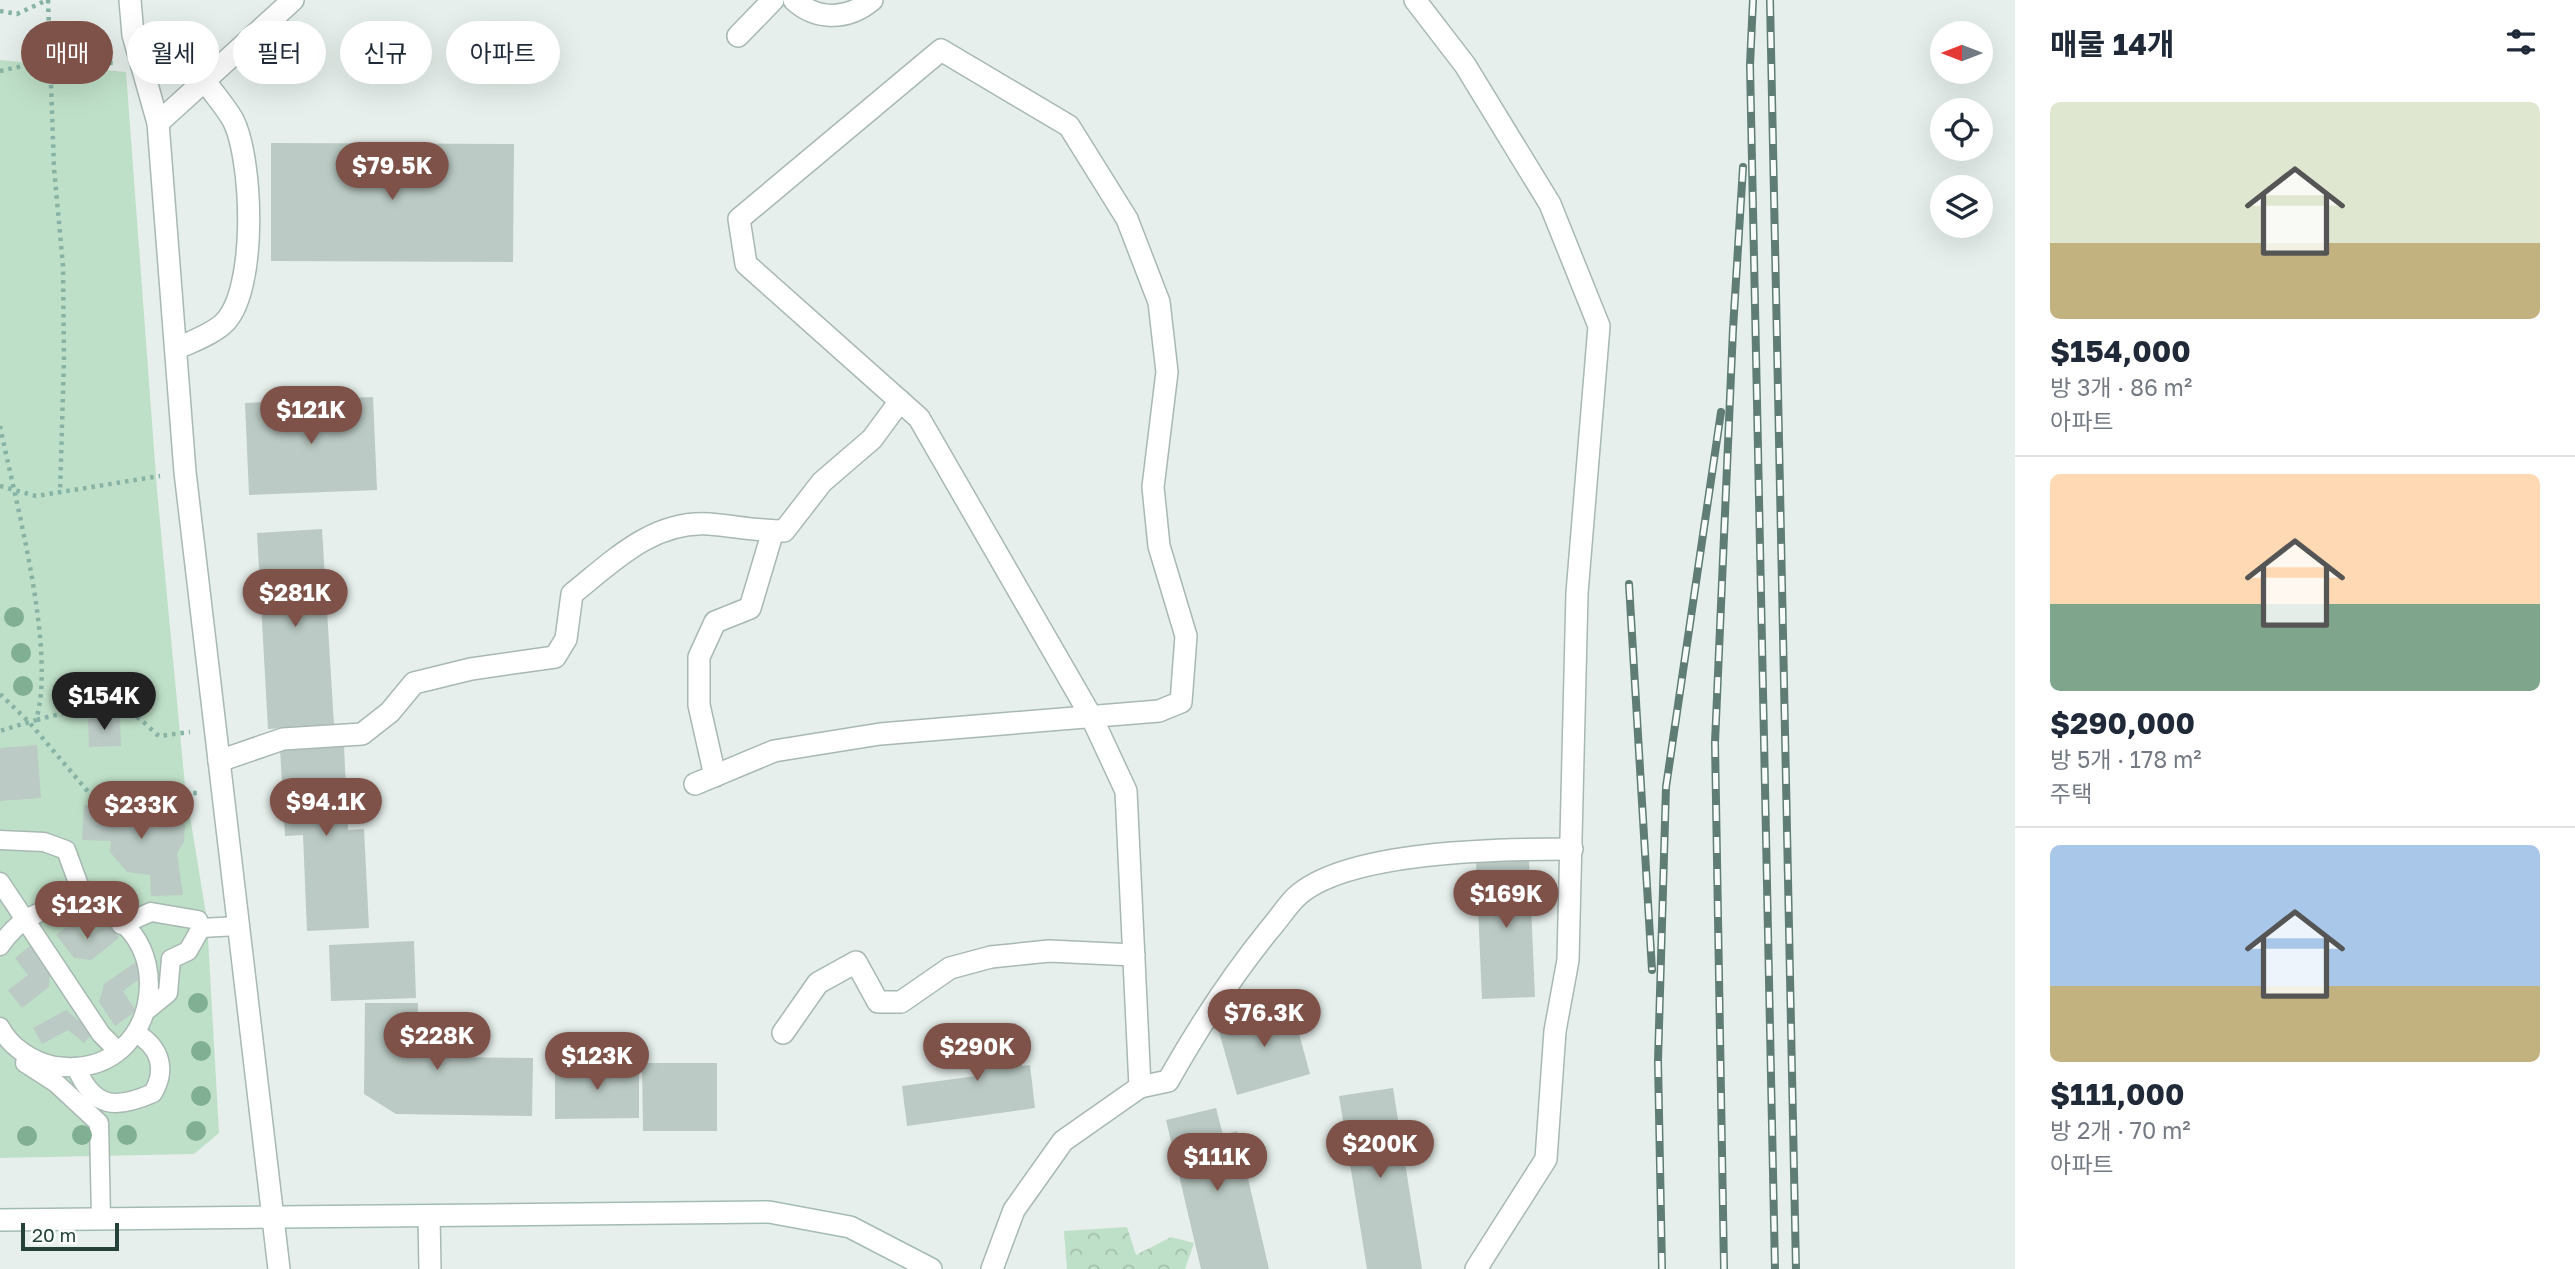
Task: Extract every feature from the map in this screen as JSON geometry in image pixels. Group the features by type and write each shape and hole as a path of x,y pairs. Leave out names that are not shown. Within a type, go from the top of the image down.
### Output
{"street":[{"path":"130,0 132,21"},
{"path":"219,67 293,0"},
{"path":"738,36 773,0"},
{"path":"794,0 810,14 841,15 861,9 872,0"},
{"path":"1415,0 1465,65 1550,204 1599,326 1577,593 1568,960 1555,1031 1546,1158 1476,1269"},
{"path":"695,785 774,751 880,734 1092,718 1159,711 1181,702 1186,636 1159,546 1153,487 1167,372 1159,302 1127,219 1069,126 941,50 739,219 746,264 919,418 1092,718 1126,791 1140,1087"},
{"path":"147,84 158,123 185,472 279,1269"},
{"path":"158,123 201,84"},
{"path":"176,349 224,324 241,291 249,257 249,210 234,122 208,84"},
{"path":"219,761 283,739 362,734 390,712 414,683 471,668 555,657 566,639 572,594 653,532 706,523 784,531 822,482 872,439 900,401"},
{"path":"715,776 699,705 699,657 715,622 750,608 773,531"},
{"path":"992,1269 1014,1210 1063,1141 1140,1087 1168,1081 1201,1022 1253,950 1297,896 1333,875 1372,864 1502,849 1572,849"},
{"path":"783,1033 818,983 856,962 878,1002 901,1002 950,968 991,957 1049,951 1134,955"},
{"path":"0,1220 769,1212 850,1227 931,1269"},
{"path":"429,1216 430,1269"}],"lane":[{"path":"0,840 44,842 66,850 86,907"},
{"path":"0,882 101,1034 118,1051"},
{"path":"0,946 10,931 26,919 59,905 86,907 112,918 134,936 146,959 151,984 147,1010 136,1033 118,1051 96,1063 76,1067 46,1064 22,1053 0,1027"},
{"path":"121,925 151,912 198,920 201,928"},
{"path":"201,928 238,926"},
{"path":"147,1010 168,993 171,959 188,951 201,928"},
{"path":"76,1067 83,1084 97,1098 116,1106 153,1093 161,1079 159,1056 150,1041 136,1033"},
{"path":"0,1045 56,1083 99,1123 101,1219"}],"path":[{"path":"0,11 18,14 47,0 48,21"},
{"path":"0,71 21,66"},
{"path":"51,84 54,168 63,266 64,360 60,493"},
{"path":"0,426 37,618 43,698 36,720"},
{"path":"0,486 36,496 185,472"},
{"path":"0,694 29,722 90,794 223,792"},
{"path":"0,731 66,711 86,710 132,714 159,736 215,729"}],"green space":[{"path":"0,60 21,62 21,84 113,84 113,71 126,72 157,490 185,786 207,920 219,1133 194,1154 0,1158"},
{"path":"1127,1227 1136,1255 1171,1237 1194,1243 1185,1269 1067,1269 1064,1231"}],"building":[{"path":"271,143 514,144 513,262 271,261"},
{"path":"373,397 377,490 249,495 245,403"},
{"path":"322,529 334,725 268,729 257,533"},
{"path":"120,718 121,746 89,747 88,719"},
{"path":"37,745 41,798 0,801 0,748"},
{"path":"344,746 348,830 364,829 369,928 307,931 303,835 285,836 280,749"},
{"path":"148,802 162,803 175,810 185,826 184,842 177,853 183,895 151,896 150,875 127,872 110,852 111,841 82,840 84,805 127,809"},
{"path":"1529,860 1535,997 1482,999 1476,862"},
{"path":"73,922 85,939 107,923 119,938 91,960 74,958 56,935"},
{"path":"414,941 416,998 331,1001 329,945"},
{"path":"31,945 50,970 49,987 22,1008 8,990 28,975 15,958"},
{"path":"136,962 145,975 123,991 136,1011 115,1026 99,1002 104,984"},
{"path":"365,1003 418,1003 417,1057 533,1058 532,1116 396,1114 364,1094"},
{"path":"1291,1004 1310,1074 1237,1095 1217,1025"},
{"path":"66,1010 93,1032 84,1043 68,1030 42,1044 33,1028"},
{"path":"1016,1023 1022,1066 1030,1065 1035,1108 907,1126 902,1086 976,1076 970,1030"},
{"path":"642,1063 717,1063 717,1131 643,1131"},
{"path":"639,1064 639,1118 555,1119 555,1065"},
{"path":"1393,1088 1422,1269 1367,1269 1339,1096"},
{"path":"1216,1108 1223,1135 1237,1131 1269,1269 1201,1269 1166,1120"}],"railway":[{"path":"1753,0 1750,65 1775,1269"},
{"path":"1770,0 1796,1269"},
{"path":"1724,1269 1715,743 1733,329 1743,167"},
{"path":"1662,1269 1658,1061 1666,787 1721,412"},
{"path":"1629,584 1652,970"}]}
